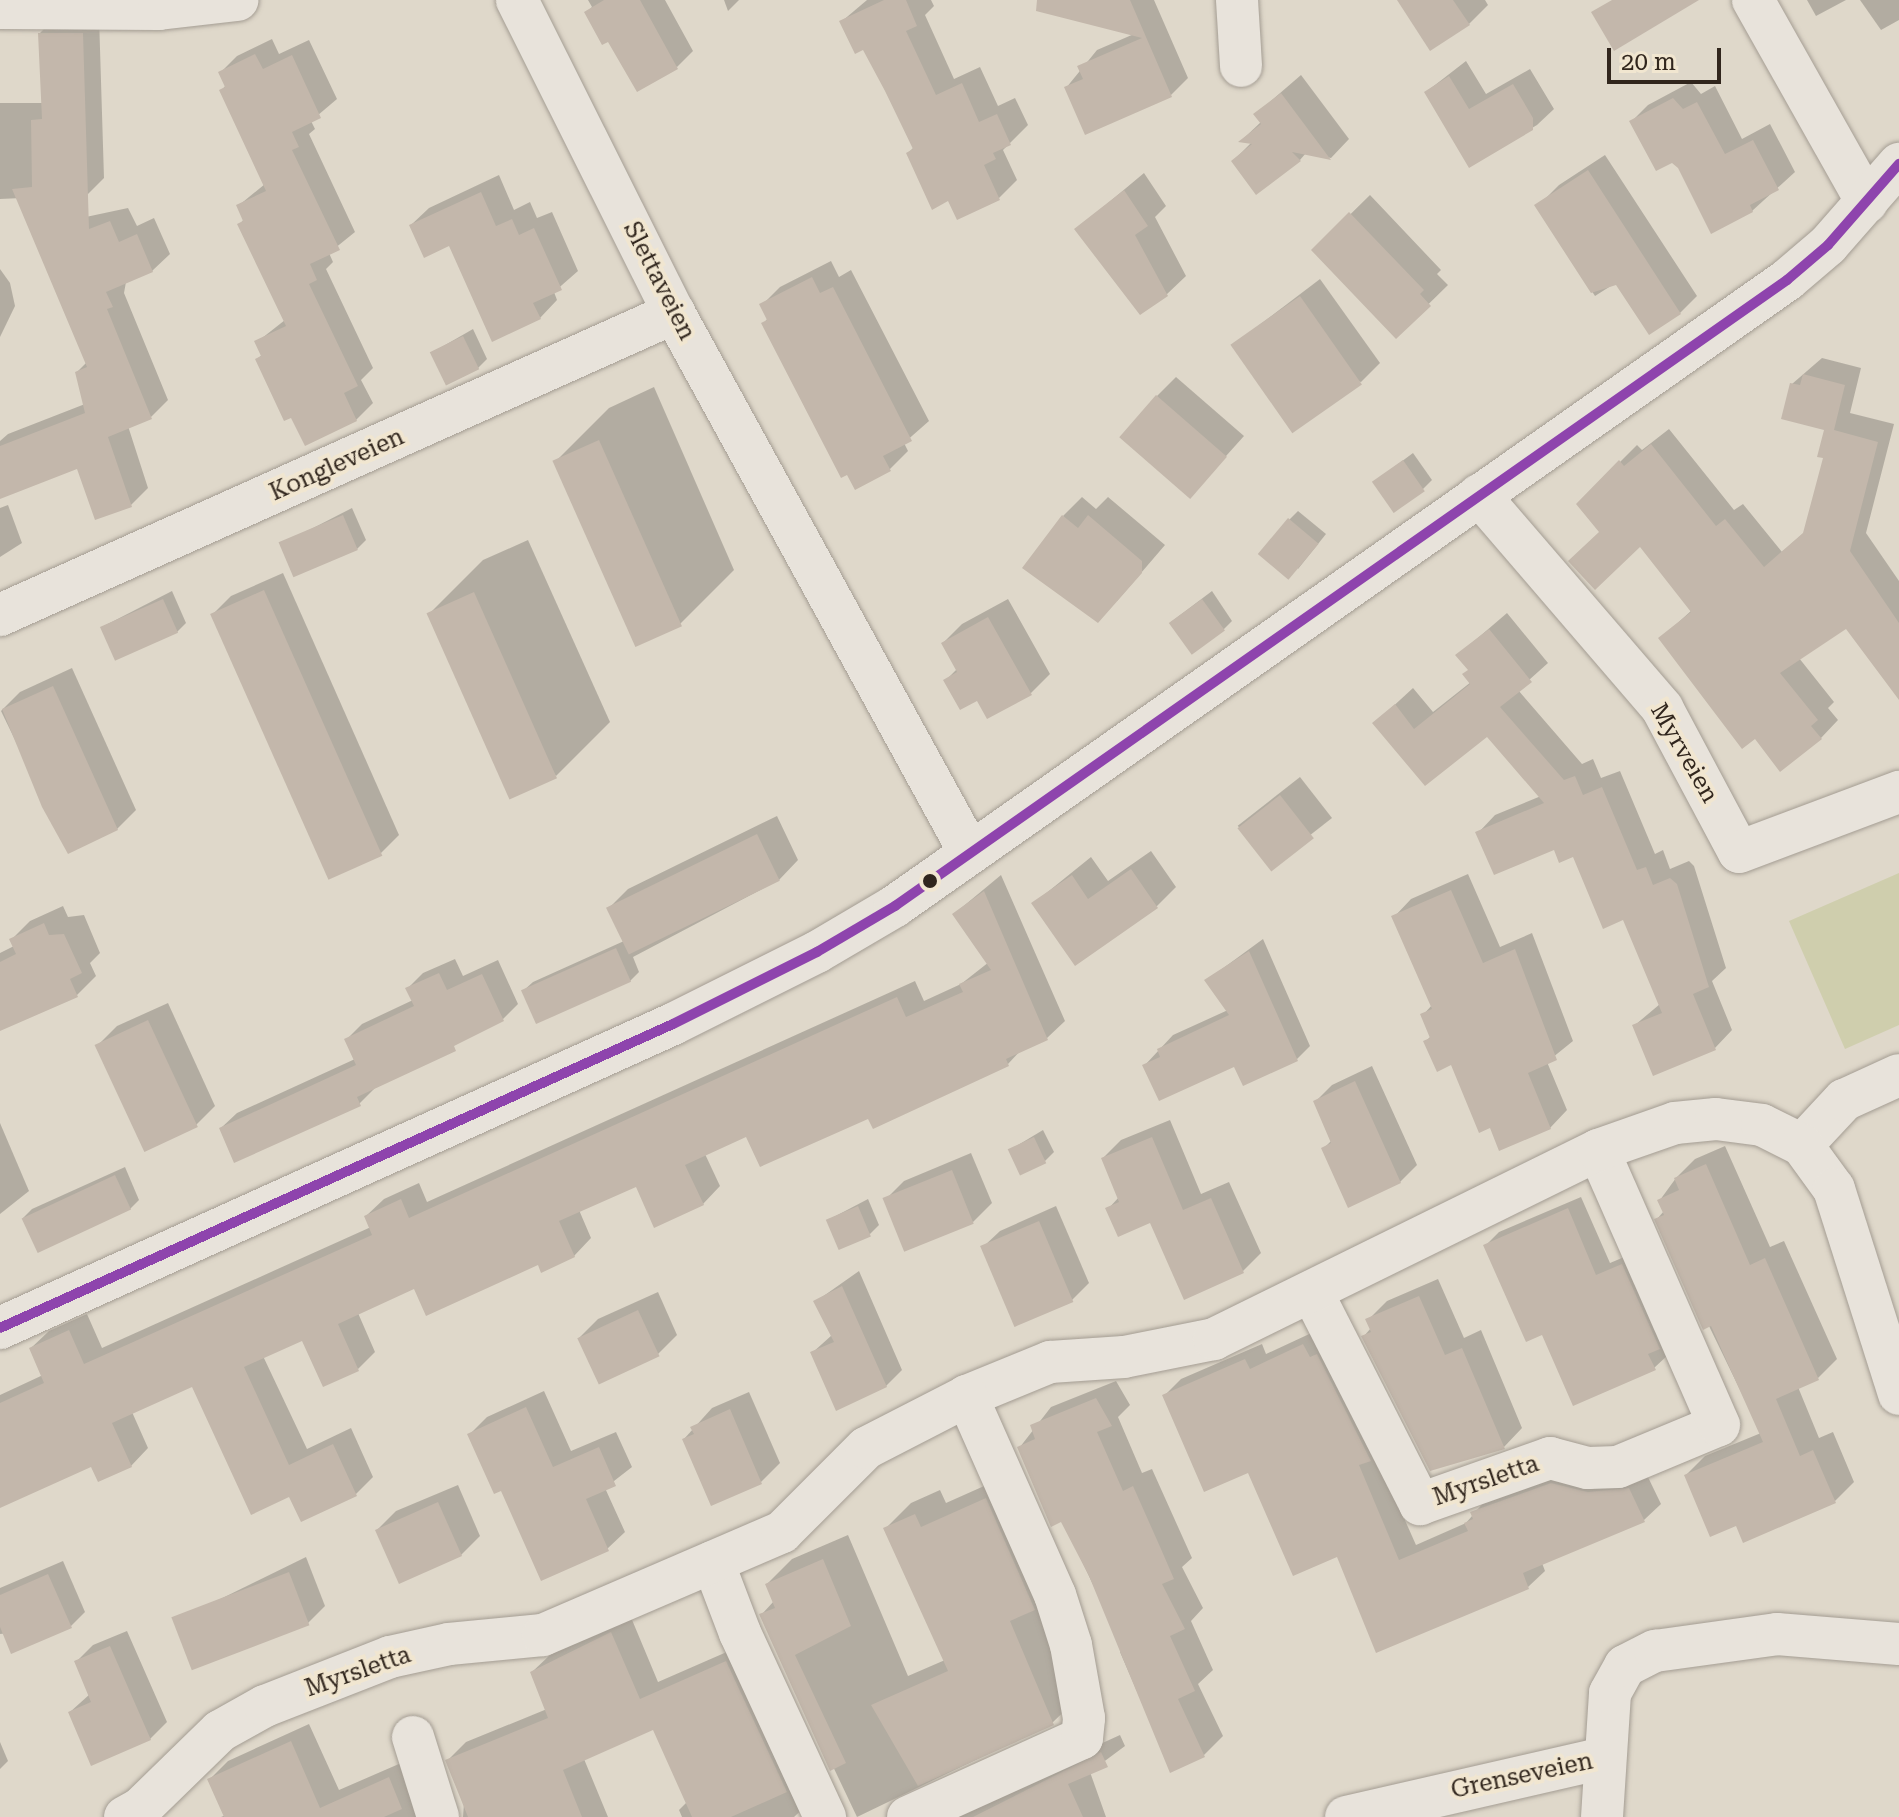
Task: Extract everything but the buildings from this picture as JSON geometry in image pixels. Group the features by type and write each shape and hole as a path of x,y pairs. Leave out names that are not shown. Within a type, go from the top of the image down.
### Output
{"street":[{"path":"0,8 159,9 237,0"},
{"name":"Slettaveien","path":"517,0 674,313 970,853"},
{"path":"1237,0 1241,66"},
{"path":"1753,0 1867,202"},
{"path":"0,1328 723,1000 850,933 970,853 1787,280 1867,202 1899,164"},
{"name":"Kongleveien","path":"0,615 674,313"},
{"name":"Myrveien","path":"1479,495 1662,708 1739,852 1899,792"},
{"path":"1802,1145 1844,1100 1899,1075"},
{"name":"Myrsletta","path":"125,1817 141,1808 220,1731 265,1706 390,1657 449,1644 543,1635 782,1532 866,1448 967,1396 1050,1362 1124,1357 1214,1339 1313,1294 1598,1150 1675,1123 1716,1119 1762,1125 1802,1145 1834,1189 1899,1394"},
{"name":"Myrsletta","path":"1313,1294 1420,1504 1550,1458 1588,1468 1618,1467 1719,1425 1598,1150"},
{"path":"908,1817 1082,1738 1084,1718 1074,1659 1055,1595 967,1396"},
{"path":"713,1562 740,1633 825,1817"},
{"name":"Grenseveien","path":"1602,1817 1604,1758 1612,1685 1625,1666 1655,1651 1777,1634 1899,1644"},
{"path":"413,1737 438,1817"},
{"name":"Grenseveien","path":"1346,1817 1604,1758"}],"green space":[{"path":"1899,873 1899,1025 1845,1049 1789,921"}],"transit line":[{"path":"0,1328 673,1024 817,952 895,906 1787,280 1828,245 1899,164"}]}
